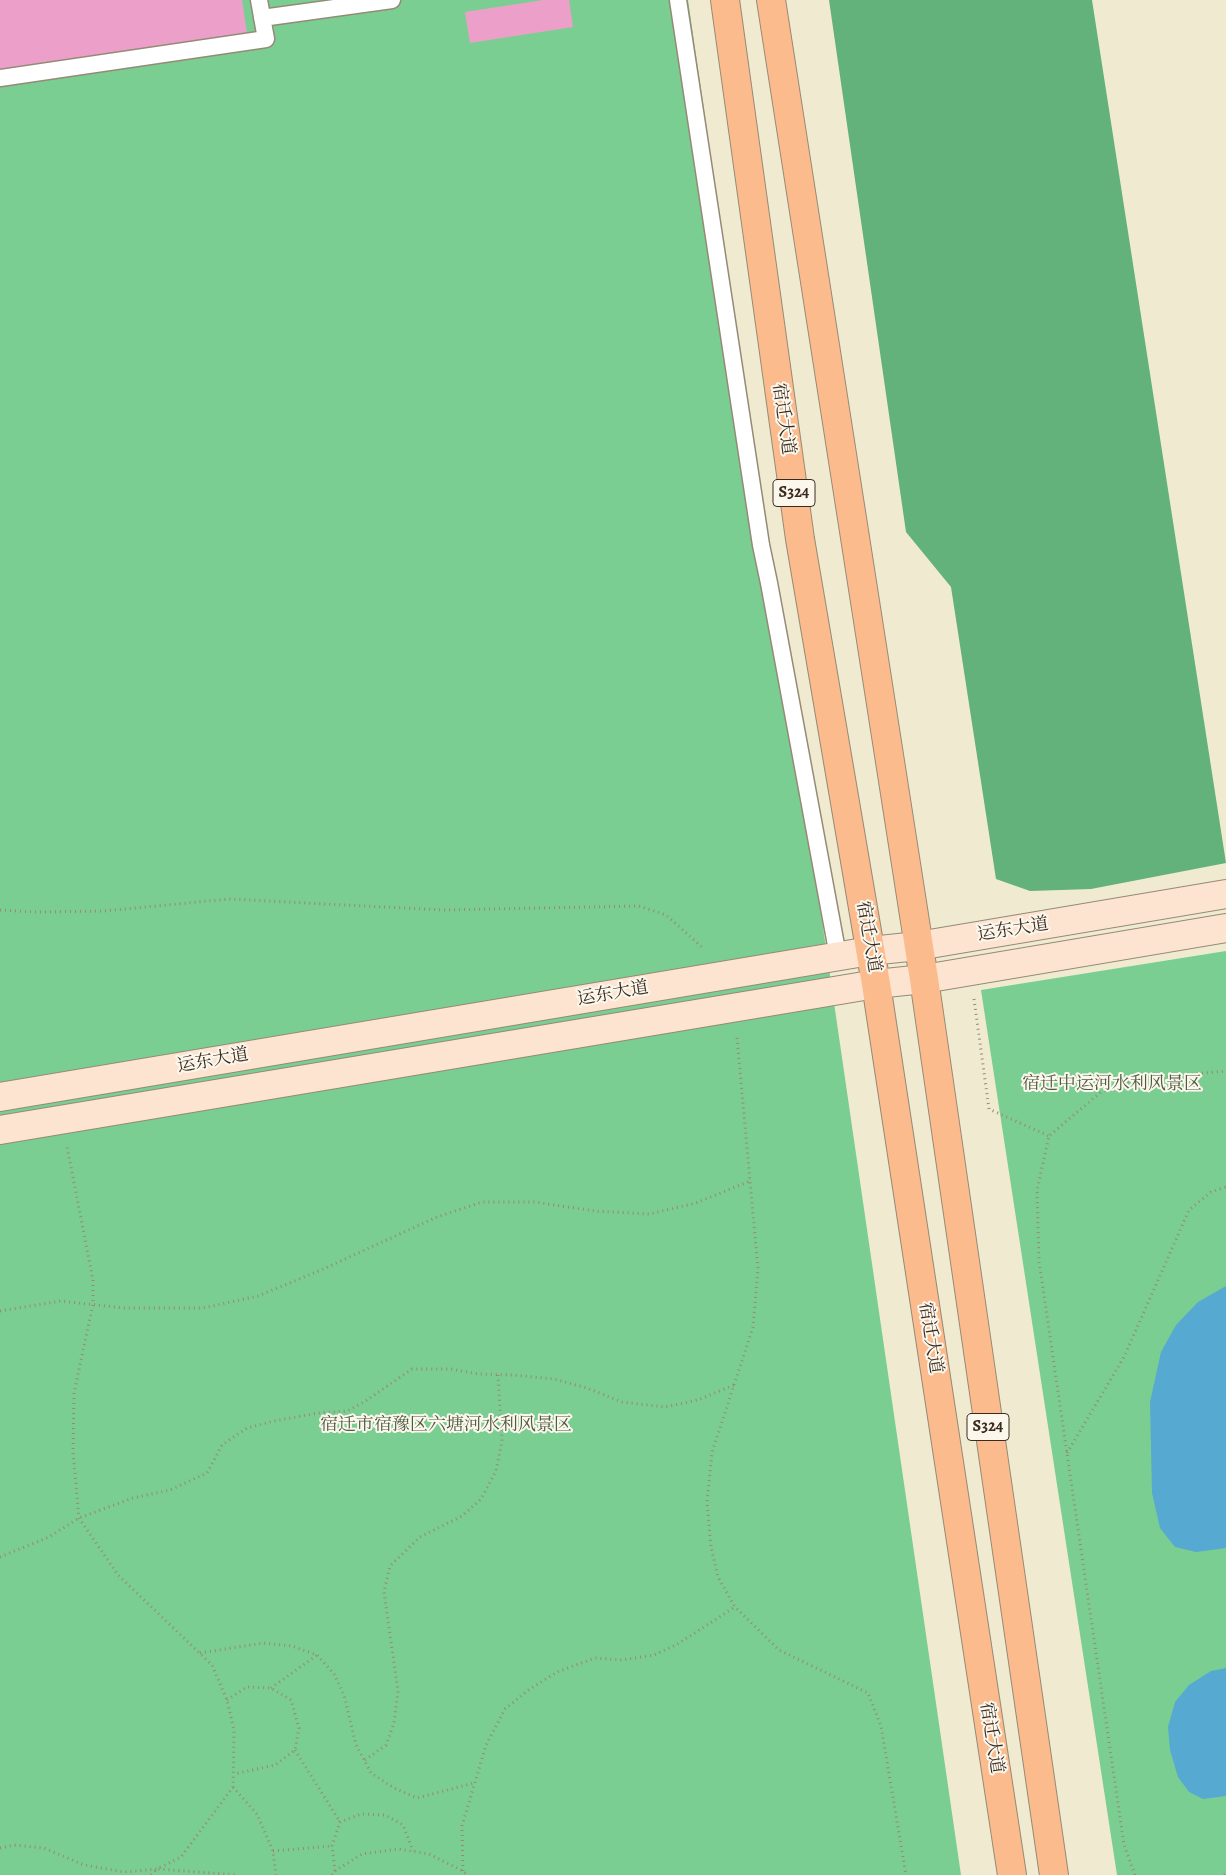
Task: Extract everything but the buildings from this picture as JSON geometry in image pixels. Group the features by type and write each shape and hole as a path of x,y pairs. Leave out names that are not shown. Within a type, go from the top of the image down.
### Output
{"main road":[{"name":"宿迁大道","path":"724,0 800,540 876,984 1012,1875"},
{"name":"S324","path":"771,0 924,979 1054,1875"},
{"name":"运东大道","path":"0,1097 838,956 918,946 1226,894"},
{"name":"运东大道","path":"0,1130 876,984 924,979 1226,928"}],"lane":[{"path":"0,78 266,39 259,0"},
{"path":"262,18 392,0"},
{"path":"678,0 761,545 838,956"}],"path":[{"path":"0,910 36,912 104,911 229,899 443,910 639,906 666,915 731,974"},
{"path":"970,971 989,1110 1049,1136"},
{"path":"735,1008 758,1269 753,1327 712,1452 707,1502 711,1547 718,1577 735,1607 779,1650 868,1693 881,1726 906,1875"},
{"path":"1135,1875 1124,1845 1039,1261 1037,1190 1049,1136 1101,1092 1132,1080 1226,1071"},
{"path":"61,1120 93,1280 93,1304 74,1393 72,1452 79,1518 118,1575 212,1665 227,1700 234,1730 233,1787 181,1857 157,1869 151,1875"},
{"path":"0,1311 61,1301 124,1308 203,1308 258,1296 321,1270 437,1217 482,1202 534,1202 595,1211 649,1214 696,1202 750,1181"},
{"path":"1067,1453 1124,1357 1189,1210 1212,1192 1226,1187"},
{"path":"0,1557 49,1536 79,1518 132,1498 170,1490 207,1473 222,1445 246,1428 274,1420 318,1413 347,1411 364,1402 412,1369 451,1369 478,1374 514,1374 554,1379 587,1388 622,1402 665,1407 698,1400 734,1384"},
{"path":"365,1760 386,1745 394,1723 398,1691 384,1592 390,1566 420,1537 462,1516 481,1499 496,1471 502,1440 498,1375"},
{"path":"466,1875 464,1871 462,1826 486,1745 505,1709 527,1691 556,1672 595,1658 622,1660 654,1655 676,1645 735,1607"},
{"path":"199,1653 263,1643 292,1646 317,1655 334,1674 344,1695 356,1745 372,1773 394,1788 417,1798 474,1783"},
{"path":"271,1688 317,1655"},
{"path":"227,1700 247,1687 271,1688 291,1700 299,1728 295,1750 340,1822"},
{"path":"234,1774 275,1765 295,1750"},
{"path":"233,1787 257,1814 273,1851 276,1875"},
{"path":"340,1822 361,1814 385,1816 403,1825 413,1851"},
{"path":"335,1871 332,1846 340,1822"},
{"path":"0,1848 14,1845 44,1848 84,1865 124,1872 157,1869 238,1875"},
{"path":"273,1851 332,1846"},
{"path":"332,1875 335,1871 362,1854 398,1849 430,1854 464,1871"}],"green space":[{"name":"宿迁市宿豫区六塘河水利风景区","path":"0,0 688,0 961,1875 0,1875"},
{"path":"829,0 1092,0 1226,863 1091,889 1030,891 996,879 951,587 906,532"},
{"name":"宿迁中运河水利风景区","path":"1226,951 1226,1875 1117,1875 981,990"}],"water":[{"path":"1226,1286 1226,1548 1196,1552 1175,1547 1160,1528 1152,1493 1150,1402 1161,1352 1176,1325 1198,1302"},
{"path":"1226,1668 1226,1796 1203,1799 1189,1792 1178,1777 1170,1750 1168,1727 1175,1702 1189,1685 1211,1671"}]}
